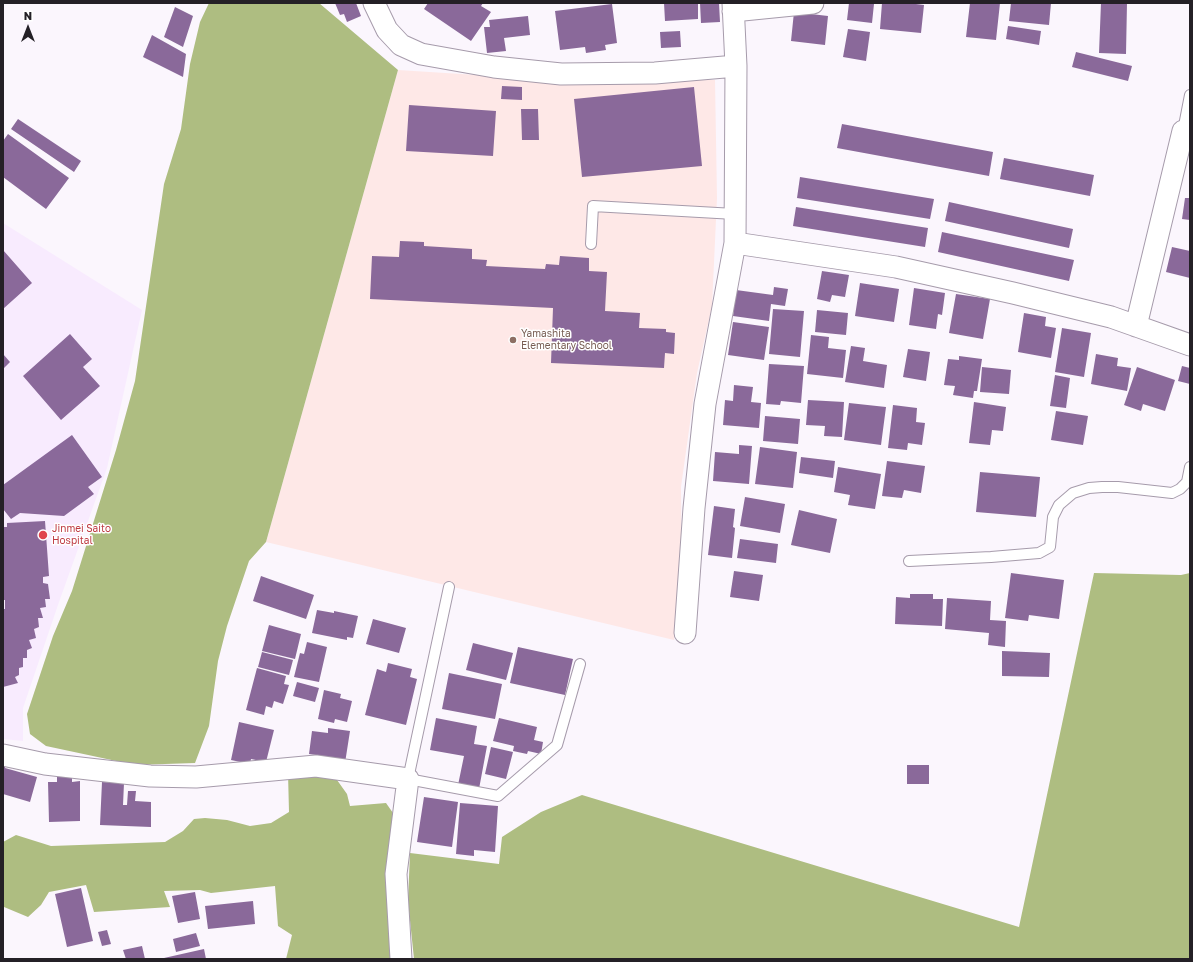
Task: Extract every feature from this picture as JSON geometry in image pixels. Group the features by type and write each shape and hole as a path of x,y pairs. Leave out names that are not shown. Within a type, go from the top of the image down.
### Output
{"street":[{"path":"374,3 387,30 401,45 421,54 494,67 560,74 655,73 736,66"},
{"path":"685,633 694,508 705,404 735,243 736,66 733,7 812,3"},
{"path":"1136,326 1183,131"},
{"path":"735,243 896,267 1013,293 1111,317 1190,345"},
{"path":"3,755 46,764 150,776 196,777 316,766 408,778 396,874 401,959"}],"lane":[{"path":"1183,131 1190,95"},
{"path":"591,244 593,206 735,214"},
{"path":"910,561 1039,553 1050,547 1053,517 1059,505 1073,493 1089,488 1118,487 1172,493 1180,489 1187,482 1190,467"},
{"path":"449,586 408,778 498,796 557,745 580,664"}],"shaded area":[{"name":"Yamashita Elementary School","path":"398,70 556,80 715,80 717,198 712,306 697,373 681,487 682,600 674,640 266,542"},
{"name":"Jinmei Saito Hospital","path":"3,223 142,310 107,468 23,708 23,741 3,739"}],"green space":[{"path":"209,3 319,3 398,70 266,542 249,561 227,626 218,661 209,726 195,763 135,765 46,746 30,734 27,714 53,636 72,591 116,450 135,381 164,184 181,129 190,64 200,22"},
{"path":"1094,573 1181,575 1190,573 1190,959 414,959 408,901 410,853 499,864 502,837 541,812 582,795 1019,927"},
{"path":"288,773 337,780 347,794 350,806 386,803 393,813 394,959 286,959 292,935 278,926 275,886 211,893 200,890 164,891 170,907 94,912 86,885 49,892 41,905 28,917 4,907 3,908 3,842 16,835 51,846 165,842 183,831 194,819 205,818 227,820 250,826 271,823 289,812"}],"building":[{"path":"335,3 356,3 361,16 347,22 344,14 340,15"},
{"path":"428,3 483,3 481,6 491,12 471,41 424,9"},
{"path":"664,3 698,3 698,19 665,21"},
{"path":"700,3 719,3 720,22 701,23"},
{"path":"849,3 874,4 872,23 847,20"},
{"path":"882,3 908,3 924,5 921,33 880,29"},
{"path":"970,3 1000,3 996,40 966,37"},
{"path":"1011,3 1051,3 1049,25 1009,21"},
{"path":"1101,3 1127,3 1126,54 1099,53"},
{"path":"612,4 617,43 605,45 606,50 586,53 585,47 560,50 555,11"},
{"path":"175,7 193,16 183,47 164,37"},
{"path":"794,12 828,16 825,45 791,41"},
{"path":"528,16 530,35 504,38 506,51 487,53 484,27 490,27 489,20"},
{"path":"1008,26 1041,31 1039,45 1006,39"},
{"path":"848,29 870,32 866,61 843,57"},
{"path":"680,31 681,47 661,48 660,32"},
{"path":"152,35 186,54 183,77 143,57"},
{"path":"1076,52 1132,66 1128,81 1072,67"},
{"path":"502,86 522,87 522,100 501,99"},
{"path":"694,87 702,166 582,177 574,99"},
{"path":"409,105 496,111 493,156 406,151"},
{"path":"521,109 538,109 539,140 522,140"},
{"path":"18,119 81,161 74,172 11,129"},
{"path":"842,124 993,152 989,176 837,148"},
{"path":"8,134 69,178 46,209 3,177 3,141"},
{"path":"1004,158 1094,175 1090,196 1000,179"},
{"path":"800,177 934,199 930,219 797,198"},
{"path":"1185,198 1190,198 1190,220 1182,219"},
{"path":"949,202 1073,229 1069,248 945,221"},
{"path":"796,207 928,228 925,247 793,226"},
{"path":"942,232 1074,260 1069,281 938,252"},
{"path":"400,241 424,242 424,246 472,249 472,259 487,260 486,266 545,269 546,264 559,265 560,256 589,258 589,271 607,272 605,311 640,313 639,328 666,329 666,332 675,333 674,354 665,353 664,368 551,363 553,308 370,299 372,256 399,257"},
{"path":"1172,247 1190,251 1190,278 1166,272"},
{"path":"3,250 32,283 3,309"},
{"path":"822,271 849,275 845,297 832,295 830,302 817,299"},
{"path":"860,283 899,289 894,322 855,316"},
{"path":"774,287 788,289 785,306 771,304 769,321 733,316 736,290 773,295"},
{"path":"914,288 945,293 942,315 938,314 936,329 909,325"},
{"path":"956,294 990,299 983,339 949,333"},
{"path":"773,309 804,311 800,357 769,354"},
{"path":"817,310 848,313 846,335 815,332"},
{"path":"1024,313 1046,317 1045,326 1056,328 1051,358 1018,352"},
{"path":"733,322 769,327 764,360 728,355"},
{"path":"1062,328 1091,333 1084,377 1055,372"},
{"path":"70,334 92,359 83,367 100,386 61,420 23,376"},
{"path":"811,335 829,337 828,348 846,350 843,378 807,374"},
{"path":"851,346 865,348 863,361 887,365 884,388 845,382"},
{"path":"908,349 930,352 926,381 903,377"},
{"path":"3,354 10,362 3,369"},
{"path":"1096,354 1118,358 1117,366 1131,368 1127,391 1091,384"},
{"path":"959,356 982,359 977,391 974,391 973,398 953,395 955,386 944,385 948,359 959,360"},
{"path":"769,364 804,366 801,403 781,401 780,405 766,404"},
{"path":"1182,366 1190,368 1190,384 1178,381"},
{"path":"982,367 1011,370 1009,394 980,392"},
{"path":"1137,367 1175,380 1165,411 1143,404 1141,411 1124,405"},
{"path":"1055,375 1070,378 1066,408 1050,406"},
{"path":"734,385 753,387 751,402 761,403 759,428 723,425 725,400 733,401"},
{"path":"808,400 844,402 842,437 824,436 825,426 806,425"},
{"path":"974,402 1006,407 1003,431 992,430 990,445 969,443"},
{"path":"849,403 886,407 881,445 844,440"},
{"path":"893,405 917,408 916,422 925,423 922,445 908,443 907,450 888,448"},
{"path":"1056,411 1088,416 1083,445 1051,440"},
{"path":"765,416 800,419 798,444 763,441"},
{"path":"72,435 102,477 88,487 94,494 64,516 20,513 11,519 3,509 3,485"},
{"path":"739,445 752,446 749,484 713,481 715,452 739,454"},
{"path":"760,447 797,452 793,488 755,484"},
{"path":"801,457 835,461 833,478 799,473"},
{"path":"887,461 925,466 921,493 904,490 902,498 882,496"},
{"path":"838,467 881,474 875,509 848,505 850,495 834,492"},
{"path":"980,472 1040,477 1036,517 976,512"},
{"path":"745,497 785,504 780,533 740,526"},
{"path":"714,506 735,509 732,558 708,555"},
{"path":"799,510 837,519 830,553 791,545"},
{"path":"45,521 49,576 43,577 43,583 48,584 50,599 45,599 46,607 40,608 43,618 38,618 39,627 34,629 36,638 29,640 32,648 27,650 27,658 23,658 23,667 19,668 19,675 15,677 18,683 3,687 3,609 5,609 5,600 3,600 3,527 7,527 7,523"},
{"path":"740,539 778,544 776,563 737,558"},
{"path":"734,571 763,575 759,601 730,597"},
{"path":"1011,573 1064,580 1059,619 1029,615 1028,621 1005,618"},
{"path":"261,576 314,595 306,619 253,601"},
{"path":"910,594 933,594 933,599 943,599 942,626 895,624 896,597 910,598"},
{"path":"947,598 991,601 990,620 1006,621 1005,647 988,645 989,633 945,629"},
{"path":"317,610 334,613 334,611 358,616 353,638 347,637 347,640 312,633"},
{"path":"373,619 406,628 399,653 366,644"},
{"path":"269,625 301,634 295,659 262,651"},
{"path":"307,642 327,647 319,682 294,677 300,653 304,654"},
{"path":"473,643 513,653 506,680 466,670"},
{"path":"518,647 573,659 565,695 510,683"},
{"path":"1002,651 1050,653 1049,677 1002,676"},
{"path":"262,652 293,660 289,675 258,667"},
{"path":"388,663 412,669 410,677 417,679 406,725 365,715 377,669 386,672"},
{"path":"257,668 286,676 284,684 289,685 283,704 274,701 272,708 266,706 264,715 246,710"},
{"path":"449,673 502,684 495,719 442,709"},
{"path":"297,682 319,688 315,702 293,696"},
{"path":"324,690 341,694 340,698 352,701 347,722 335,719 334,723 318,719"},
{"path":"436,718 477,726 474,744 487,746 479,789 458,785 464,756 430,750"},
{"path":"499,718 537,727 534,740 543,742 541,754 528,751 527,754 513,751 514,746 493,741"},
{"path":"239,722 274,730 266,762 251,759 250,764 231,760"},
{"path":"328,728 350,731 345,763 323,760 323,756 309,754 312,731 328,733"},
{"path":"491,747 513,752 506,779 485,774"},
{"path":"3,763 6,764 5,768 37,777 30,802 3,794"},
{"path":"907,765 929,765 929,784 907,784"},
{"path":"57,772 72,772 72,782 80,781 80,821 49,822 48,782 57,782"},
{"path":"102,782 124,783 123,805 127,805 128,791 136,791 135,801 151,802 151,827 100,825"},
{"path":"424,797 458,802 452,847 417,842"},
{"path":"460,803 498,806 495,852 474,850 474,856 456,854"},
{"path":"81,888 93,941 67,947 55,894"},
{"path":"195,892 200,919 178,923 172,896"},
{"path":"253,901 255,924 208,929 205,906"},
{"path":"107,930 111,944 102,946 98,932"},
{"path":"196,933 200,946 176,952 173,939"},
{"path":"142,946 145,959 126,959 123,950"},
{"path":"204,949 206,959 164,959 164,958"}],"place":[{"name":"Yamashita Elementary School","path":"513,340"},
{"name":"Jinmei Saito Hospital","path":"43,535"}]}
